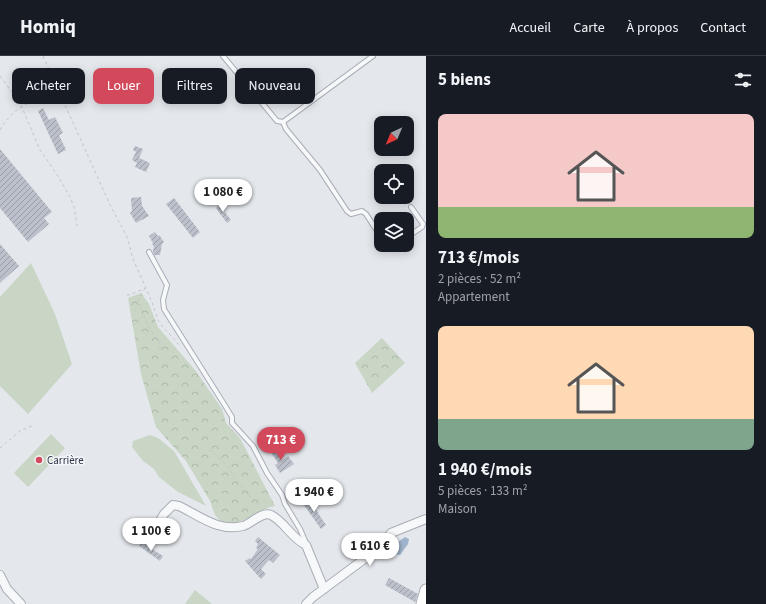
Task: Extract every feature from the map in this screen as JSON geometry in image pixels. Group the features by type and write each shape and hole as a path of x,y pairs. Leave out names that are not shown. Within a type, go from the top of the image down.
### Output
{"main road":[{"path":"422,604 426,590"}],"street":[{"path":"148,541 164,514 173,505 197,514 210,523 221,527 243,526 266,514 271,515 299,542 306,545 324,589"},
{"path":"306,604 379,548 391,534 426,519"},
{"path":"0,575 7,589 21,604"}],"lane":[{"path":"223,56 277,121 283,122 373,56"},
{"path":"283,122 286,129 320,170 347,211 351,214 362,211 366,214 374,226"},
{"path":"412,207 423,224 422,227 414,232"},
{"path":"149,252 167,285 163,300 164,309 232,417 232,423 253,446 266,473 282,495 285,504 300,529 306,545"}],"path":[{"path":"43,56 110,205 128,237 133,259 152,302 158,320 183,348"},
{"path":"0,76 22,107 40,150 70,197 74,208 77,226"},
{"path":"0,130 6,119 13,112 27,104"},
{"path":"145,287 142,290 138,300 148,326 159,342 160,349"},
{"path":"127,295 142,290"},
{"path":"132,326 143,315"},
{"path":"0,448 20,431 34,425"},
{"path":"209,450 215,453 227,466 246,492 266,514"}],"green space":[{"path":"31,263 55,314 72,364 28,414 0,386 0,297"},
{"path":"141,293 149,304 158,327 195,370 222,409 226,423 240,438 275,506 262,510 240,521 223,524 215,515 210,501 186,461 156,427 141,374 128,298"},
{"path":"382,338 405,363 372,393 355,363"},
{"name":"Carrière","path":"51,434 65,448 28,487 14,473"},
{"path":"150,435 158,438 174,451 206,506 178,492 159,477 154,469 143,461 132,447 133,441"},
{"path":"195,590 212,604 185,604"}],"water":[{"path":"405,537 409,539 408,544 400,555 395,554 391,550 391,547"}],"building":[{"path":"43,108 49,120 55,117 63,133 59,135 66,150 58,154 38,111"},
{"path":"135,146 143,149 139,158 150,163 146,172 135,167 137,163 132,160 136,152 133,150"},
{"path":"0,149 52,212 44,218 49,224 28,242 0,208"},
{"path":"141,197 142,206 149,216 136,223 130,213 132,211 131,198"},
{"path":"174,198 200,232 193,238 166,204"},
{"path":"222,204 226,209 224,211 231,220 227,223 216,208"},
{"path":"155,232 164,242 162,244 160,255 154,255 154,246 149,236"},
{"path":"0,244 19,266 0,283"},
{"path":"270,445 282,460 288,456 294,464 280,473 275,465 278,463 267,447"},
{"path":"305,497 326,525 321,529 301,501"},
{"path":"258,537 280,555 273,563 269,560 261,569 266,574 261,579 245,561 250,558 251,559 258,549 256,548 258,544 255,541"},
{"path":"142,542 163,556 160,561 139,546"},
{"path":"389,578 418,594 415,602 385,585"}],"place":[{"name":"Carrière","path":"39,460"}]}
